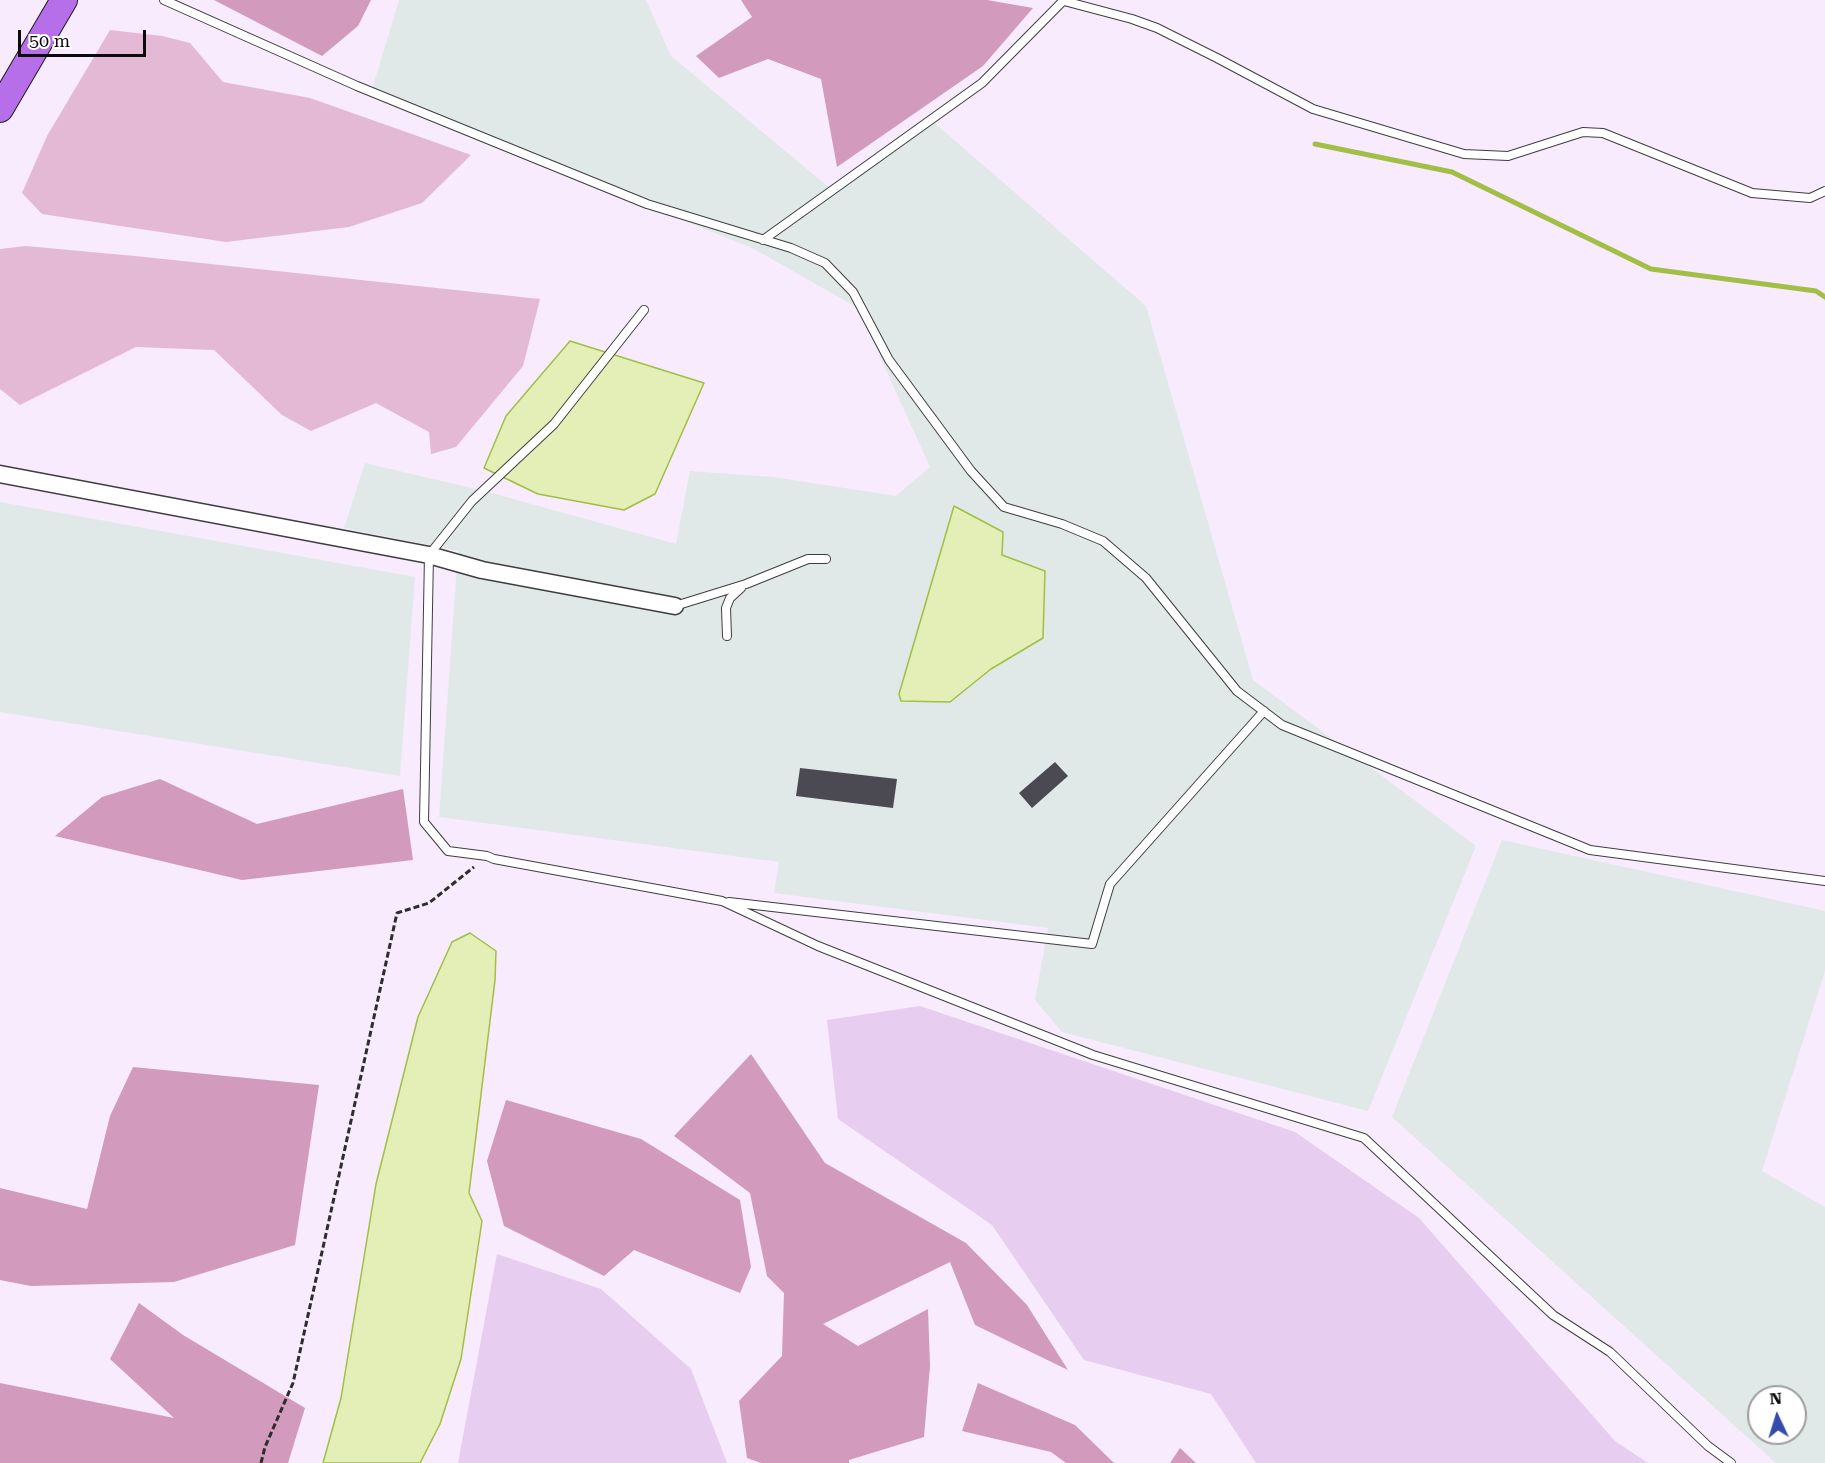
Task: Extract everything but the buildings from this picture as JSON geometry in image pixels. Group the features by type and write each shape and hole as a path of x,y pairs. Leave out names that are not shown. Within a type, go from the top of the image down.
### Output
{"main road":[{"path":"0,109 64,0"}],"street":[{"path":"0,474 429,555 482,570 675,606"}],"lane":[{"path":"164,0 357,86 647,204 791,248 825,263 853,292 889,360 971,471 1004,507 1062,524 1103,542 1146,578 1237,691 1282,725 1590,850 1825,881"},
{"path":"763,240 982,83 1064,0 1157,28 1313,109 1464,154 1508,156 1583,132 1604,133 1752,193 1810,198 1825,191"},
{"path":"644,310 554,424 472,501 429,555 424,822 448,852 487,856 722,901 1092,944 1110,884 1264,711"},
{"path":"675,606 746,584 808,559 826,559"},
{"path":"727,636 726,608 730,597 746,584"},
{"path":"722,901 818,946 1093,1055 1364,1138 1553,1315 1610,1352 1707,1446 1731,1463"}],"path":[{"path":"261,1463 265,1447 292,1383 397,913 429,903 487,856"}],"shaded area":[{"path":"214,0 371,0 358,26 322,56"},
{"path":"399,0 646,0 671,56 831,189 931,120 1146,306 1253,680 1476,846 1368,1111 1062,1032 1035,1000 1048,928 774,893 779,862 439,817 458,551 344,528 365,463 488,492 676,544 690,471 773,477 896,496 930,467 858,308 754,249 371,93"},
{"path":"741,0 987,0 1033,8 983,66 837,167 821,79 768,59 719,78 696,56 752,17"},
{"path":"110,30 162,36 190,43 223,82 310,98 471,155 422,203 349,227 226,242 42,214 22,193 47,136"},
{"path":"26,246 540,299 523,366 456,447 431,454 429,432 376,403 311,431 282,415 214,350 136,347 20,405 0,389 0,249"},
{"path":"570,341 704,383 655,494 624,510 538,494 484,468 506,416"},
{"path":"0,502 415,577 400,776 0,712"},
{"path":"954,506 1003,532 1002,555 1045,571 1043,638 991,669 950,702 901,701 899,694"},
{"path":"160,779 257,824 403,789 413,860 242,880 55,836 102,797"},
{"path":"1502,840 1825,911 1825,971 1762,1171 1825,1207 1825,1463 1776,1463 1756,1445 1807,1445 1807,1385 1747,1385 1747,1437 1392,1117"},
{"path":"470,933 496,951 495,980 469,1193 482,1221 461,1359 440,1424 420,1463 323,1463 341,1398 376,1184 418,1017 452,942"},
{"path":"920,1006 1295,1132 1419,1218 1615,1441 1648,1463 1256,1463 1211,1394 1084,1360 992,1225 838,1119 827,1020"},
{"path":"751,1054 825,1163 966,1243 1027,1305 1068,1370 975,1325 950,1262 823,1324 858,1346 928,1309 930,1366 924,1437 849,1460 849,1463 761,1463 747,1458 739,1401 782,1356 784,1293 767,1276 750,1193 674,1136"},
{"path":"133,1067 319,1085 295,1245 174,1282 31,1286 0,1280 0,1188 87,1209 110,1116"},
{"path":"506,1100 641,1139 740,1200 751,1267 740,1293 634,1250 604,1276 504,1226 487,1161"},
{"path":"497,1254 601,1289 691,1369 727,1463 458,1463"},
{"path":"139,1303 183,1335 305,1408 288,1463 0,1463 0,1383 174,1418 110,1359"},
{"path":"978,1383 1075,1425 1114,1463 1066,1463 1051,1452 962,1431"},
{"path":"1180,1448 1196,1463 1170,1463"}],"waterway":[{"path":"1315,144 1452,172 1651,269 1816,291 1825,297"}]}
